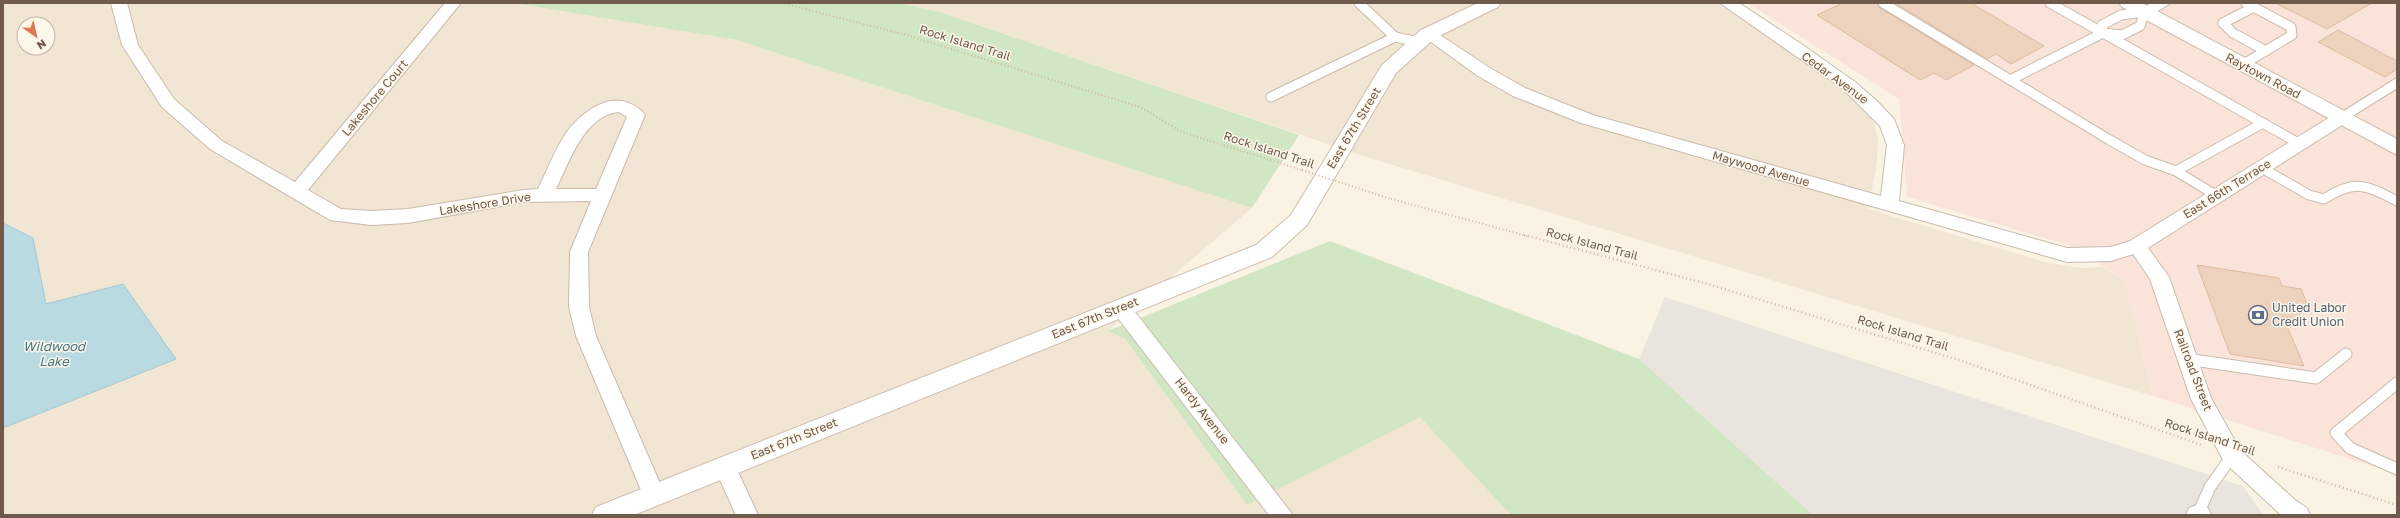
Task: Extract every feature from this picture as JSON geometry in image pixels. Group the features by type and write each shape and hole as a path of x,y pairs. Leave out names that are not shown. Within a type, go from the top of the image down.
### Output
{"street":[{"name":"Lakeshore Drive","path":"119,3 130,45 168,103 216,145 337,215 371,218 408,216 523,196 544,196 575,133 597,112 605,109 627,108 636,115 579,252 580,307 586,336 654,495"},
{"name":"Lakeshore Court","path":"297,192 453,3"},
{"name":"East 67th Street","path":"605,515 1264,251 1299,220 1389,69 1424,38 1492,3"},
{"name":"Cedar Avenue","path":"1728,3 1857,90 1880,112 1895,139 1889,206"},
{"name":"Raytown Road","path":"2128,3 2397,148"},
{"path":"2145,12 2163,3"},
{"name":"Maywood Avenue","path":"1424,38 1519,92 1587,119 1889,206 2067,255 2111,254"},
{"name":"East 66th Terrace","path":"2111,254 2137,246 2341,118"},
{"path":"544,196 604,195"},
{"name":"Railroad Street","path":"2137,246 2159,277 2201,399 2232,455 2287,507 2299,515"},
{"name":"Hardy Avenue","path":"1121,308 1282,515"},
{"path":"725,467 746,515"}],"lane":[{"path":"1359,3 1395,37"},
{"path":"1883,3 2145,160 2176,171 2217,196"},
{"path":"2050,3 2300,144"},
{"path":"2242,65 2266,51 2292,35 2291,26 2250,5 2223,23 2232,33 2266,51"},
{"path":"2010,80 2103,33 2122,35 2140,26 2145,12 2121,15 2102,25 2103,33"},
{"path":"1272,97 1322,71 1358,58 1395,37 1424,38"},
{"path":"2341,118 2397,83"},
{"path":"2176,171 2263,123"},
{"path":"2262,168 2309,195 2324,199 2341,187 2366,185 2397,201"},
{"path":"2187,359 2316,378 2346,354"},
{"path":"2397,383 2336,433 2350,448 2397,469"},
{"path":"2198,515 2210,487 2232,455"}],"path":[{"name":"Rock Island Trail","path":"782,3 906,35 1140,107 1182,132 1391,199 1708,284 1959,360 2232,455"},
{"path":"2274,466 2397,504"}],"shaded area":[{"path":"3,3 513,3 737,40 1252,208 1108,331 1125,339 1247,505 1420,416 1511,515 3,515 3,428 176,359 123,285 46,304 33,238 3,223"},
{"path":"898,3 1718,3 1841,86 1864,107 1874,123 1878,140 1877,163 1868,209 2048,263 2082,268 2103,267 2125,281 2153,396 1357,154 940,12"},
{"path":"1747,3 2397,3 2397,474 2153,396 2125,281 2074,247 1907,197 1899,99"},
{"path":"1665,297 2243,486 2263,515 1813,515 1639,359"}],"green space":[{"path":"513,3 898,3 940,12 1299,135 1252,208 737,40"},
{"path":"1330,241 1639,359 1813,515 1511,515 1420,417 1247,505 1125,339 1108,331"}],"water":[{"name":"Wildwood Lake","path":"3,223 33,238 46,304 123,284 176,359 3,428"}],"building":[{"path":"1843,3 1877,3 1880,8 1974,65 1946,80 1934,73 1920,80 1817,15"},
{"path":"1895,3 1971,3 2044,46 2011,64 1996,54 1987,59"},
{"path":"2275,3 2372,3 2327,29"},
{"path":"2338,30 2397,61 2397,69 2385,77 2318,42"},
{"name":"United Labor Credit Union","path":"2197,265 2279,278 2282,286 2301,289 2311,313 2298,310 2302,320 2283,317 2304,366 2230,354"}],"place":[{"name":"United Labor Credit Union","path":"2258,315"}]}
